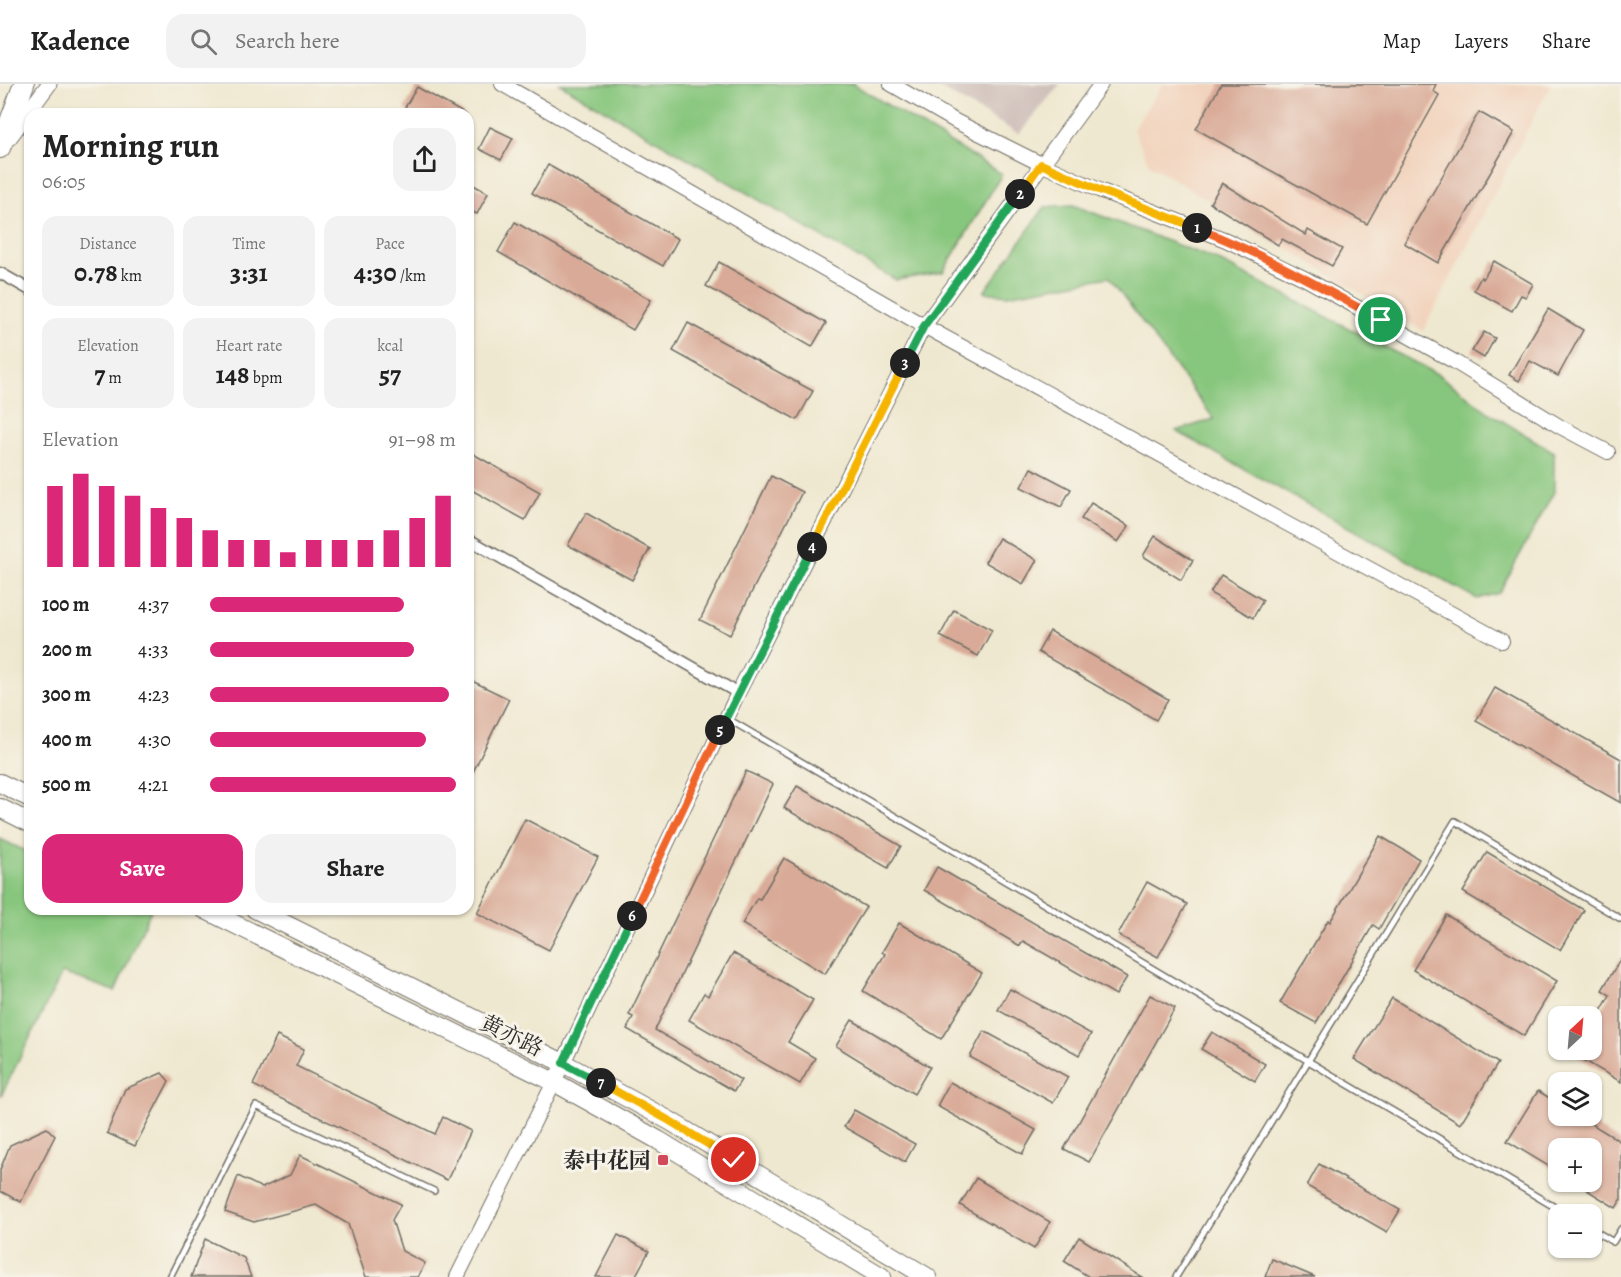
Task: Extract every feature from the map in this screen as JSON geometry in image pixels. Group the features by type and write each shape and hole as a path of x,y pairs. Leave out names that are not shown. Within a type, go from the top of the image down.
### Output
{"highway":[{"path":"0,149 24,84"}],"main road":[{"path":"31,108 49,84"},
{"path":"0,149 24,117"},
{"path":"0,783 24,795"},
{"path":"0,808 24,820"},
{"name":"黄亦路","path":"216,915 554,1082 670,1147 882,1277"},
{"name":"黄亦路","path":"267,915 563,1063 670,1121 927,1277"}],"street":[{"path":"502,84 924,326 1502,641"},
{"path":"891,84 957,122 1041,164 1099,190 1226,240 1306,279 1455,362 1559,426 1608,452"},
{"path":"457,1277 554,1082 738,693 924,326 1101,84"},
{"path":"0,273 24,287"},
{"path":"474,542 738,693"}],"lane":[{"path":"726,718 1550,1204"},
{"path":"1176,1277 1455,821 1621,920"},
{"path":"170,1277 256,1106 434,1191"},
{"path":"1602,1235 1613,1242 1621,1229"}],"shaded area":[{"path":"933,84 1060,84 1019,134"},
{"path":"1163,84 1551,84 1423,331 1149,164 1133,129"}],"green space":[{"path":"560,84 853,84 1002,174 943,272 896,280"},
{"path":"1073,205 1217,260 1439,375 1491,414 1554,452 1554,492 1499,593 1477,599 1176,431 1214,419 1109,277 1007,295 984,292 1045,207"},
{"path":"0,839 24,850 24,915 149,915 115,991 62,973 1,1096"}],"building":[{"path":"1221,84 1436,84 1433,91 1439,95 1367,224 1196,129"},
{"path":"417,87 454,108 405,108"},
{"path":"1479,112 1514,132 1438,263 1404,243"},
{"path":"490,127 513,138 501,160 479,149"},
{"path":"548,165 678,239 663,266 532,193"},
{"path":"1222,183 1306,235 1308,230 1342,249 1332,266 1282,239 1278,245 1210,203"},
{"path":"474,185 488,193 477,214 474,213"},
{"path":"515,222 651,300 633,330 498,252"},
{"path":"1494,261 1533,284 1526,297 1521,295 1512,311 1474,290"},
{"path":"719,262 826,323 812,347 706,286"},
{"path":"1548,309 1583,330 1558,376 1530,361 1519,381 1509,375"},
{"path":"688,323 813,391 797,420 673,351"},
{"path":"1484,332 1495,338 1484,358 1472,351"},
{"path":"474,454 540,492 525,520 474,491"},
{"path":"1031,468 1071,489 1061,507 1021,487"},
{"path":"771,476 802,492 730,635 700,620"},
{"path":"1091,503 1129,526 1118,542 1081,519"},
{"path":"586,513 650,549 632,580 568,545"},
{"path":"1155,536 1193,560 1181,580 1143,556"},
{"path":"999,538 1037,560 1023,584 985,562"},
{"path":"1221,575 1263,600 1253,618 1210,593"},
{"path":"954,610 992,630 978,656 940,636"},
{"path":"1050,631 1168,699 1156,720 1038,652"},
{"path":"474,682 509,699 474,770"},
{"path":"1495,688 1621,759 1621,803 1476,721"},
{"path":"746,771 773,784 655,1030 741,1080 734,1091 627,1029 633,1017 629,1015"},
{"path":"797,786 901,846 888,868 784,808"},
{"path":"525,819 598,857 549,950 477,913"},
{"path":"1380,836 1419,859 1379,929 1373,925 1316,1023 1280,1003"},
{"path":"1487,852 1584,910 1560,950 1463,892"},
{"path":"784,858 866,907 825,974 742,924"},
{"path":"937,867 1127,977 1116,995 1023,941 1020,946 924,890"},
{"path":"1147,882 1187,904 1158,957 1118,935"},
{"path":"1446,915 1557,981 1524,1036 1413,970"},
{"path":"899,923 982,973 941,1039 863,991 885,954 882,952"},
{"path":"733,953 813,1000 788,1042 815,1058 800,1084 689,1020 704,993 708,996"},
{"path":"1621,958 1621,1082 1583,1060 1602,1060 1602,1009 1610,995 1602,990"},
{"path":"1010,989 1091,1034 1079,1055 998,1010"},
{"path":"1150,995 1175,1008 1089,1162 1064,1149"},
{"path":"1392,998 1498,1063 1460,1124 1354,1059"},
{"path":"852,1020 930,1067 914,1094 836,1046"},
{"path":"984,1031 1068,1077 1053,1103 970,1057"},
{"path":"1212,1032 1265,1064 1255,1081 1201,1049"},
{"path":"277,1036 304,1049 296,1066 435,1134 443,1117 471,1131 447,1180 253,1085"},
{"path":"162,1073 169,1081 135,1146 107,1133 125,1089"},
{"path":"950,1082 1036,1130 1022,1154 937,1106"},
{"path":"1538,1091 1548,1097 1548,1126 1595,1126 1621,1142 1621,1200 1616,1208 1590,1192 1602,1192 1602,1138 1548,1138 1548,1166 1507,1141"},
{"path":"854,1110 915,1144 905,1162 844,1127"},
{"path":"47,1128 55,1136 21,1202 0,1191 0,1170 10,1145"},
{"path":"300,1155 401,1204 392,1220 402,1251 425,1263 418,1277 366,1277 348,1224 316,1205 254,1222 225,1212 238,1176 262,1188 290,1175"},
{"path":"1319,1164 1400,1210 1387,1232 1307,1186"},
{"path":"976,1178 1050,1222 1034,1249 960,1205"},
{"path":"618,1235 649,1251 635,1277 596,1277"},
{"path":"1079,1237 1142,1277 1089,1277 1064,1261"},
{"path":"205,1239 244,1258 251,1277 191,1277"},
{"path":"1272,1259 1315,1277 1265,1277"}],"place":[{"name":"泰中花园","path":"663,1160"}],"route":[{"path":"734,1160 670,1121 563,1063 738,693 924,326 1041,164 1099,190 1226,240 1306,279 1381,320"}]}
